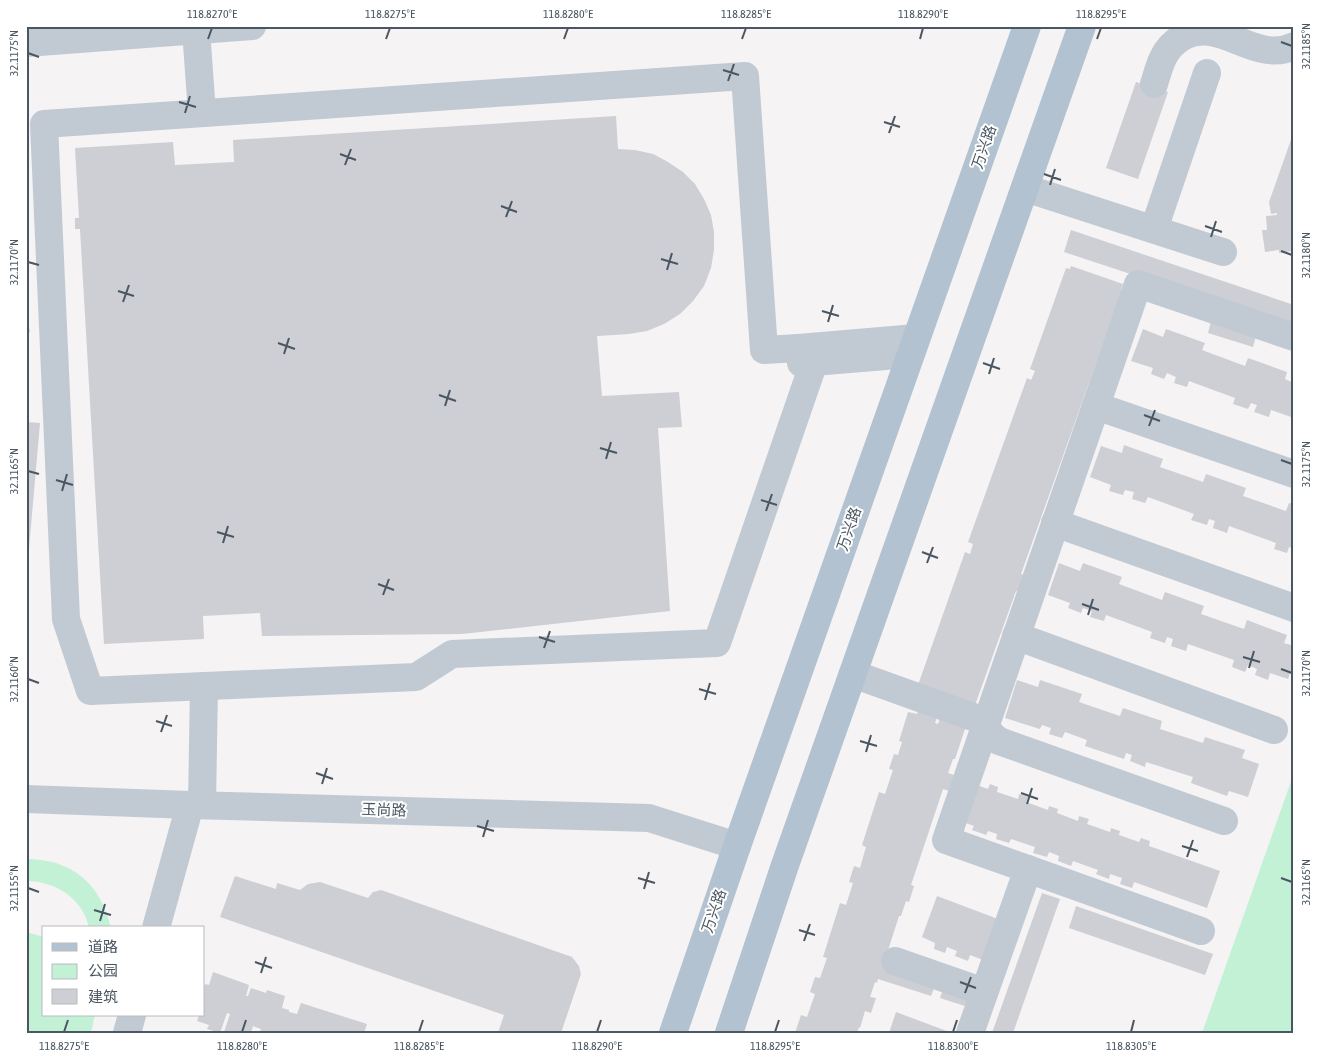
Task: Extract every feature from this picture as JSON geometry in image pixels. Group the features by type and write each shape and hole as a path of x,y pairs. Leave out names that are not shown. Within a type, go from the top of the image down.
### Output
{"main road":[{"name":"万兴路","path":"673,1033 736,846 1027,26"},
{"path":"728,1033 784,868 1082,26"}],"street":[{"path":"26,43 252,26"},
{"path":"196,30 202,113"},
{"path":"1154,84 1163,58 1169,48 1188,34 1199,31 1221,34 1252,47 1267,50 1279,51 1294,46"},
{"path":"1154,229 1207,72"},
{"path":"806,355 717,643 452,654 416,677 90,691 66,619 44,124 745,76 764,350 806,355 913,346"},
{"path":"1025,188 1223,252"},
{"path":"1202,930 946,840 1138,284 1294,337"},
{"path":"1096,406 1294,474"},
{"path":"1056,523 1294,608"},
{"path":"1016,636 1274,730"},
{"path":"853,674 986,722"},
{"path":"157,926 196,805 204,686"},
{"path":"986,722 989,732 999,741 1224,821"},
{"name":"玉尚路","path":"26,799 649,818 736,846"},
{"path":"970,1033 1028,869"},
{"path":"895,961 984,992"},
{"path":"127,1033 132,1016"}],"green space":[{"path":"1294,773 1294,1033 1202,1033"},
{"path":"26,859 42,860 70,869 92,887 100,899 110,926 88,926 81,908 66,893 47,884 26,881"},
{"path":"26,932 42,936 42,1016 95,1016 91,1033 26,1033"}],"building":[{"path":"1136,82 1168,92 1138,179 1106,168"},
{"path":"616,116 618,149 653,154 683,172 695,184 704,199 711,215 714,232 711,268 704,286 680,314 664,324 647,331 597,336 602,396 679,392 682,427 658,428 670,611 462,634 262,636 260,613 203,616 204,639 104,644 80,229 75,229 75,218 79,218 75,148 173,142 175,165 234,162 233,140"},
{"path":"1293,134 1294,238 1291,238 1293,251 1265,252 1262,230 1267,230 1266,216 1277,215 1277,213 1271,214 1269,202"},
{"path":"1071,230 1294,305 1294,328 1064,252"},
{"path":"1071,266 1123,284 1121,289 1128,291 1117,304 1021,574 1029,577 1023,594 1016,591 974,708 918,685 965,552 970,554 973,544 968,542 1027,378 1031,380 1035,371 1030,369 1066,268 1070,269"},
{"path":"26,318 30,332 26,333"},
{"path":"1211,321 1256,336 1253,347 1208,333"},
{"path":"1143,329 1163,337 1166,329 1205,343 1202,350 1245,366 1248,358 1287,372 1285,379 1294,383 1294,418 1271,410 1269,417 1254,412 1257,405 1251,403 1248,409 1233,404 1235,398 1189,381 1187,387 1174,383 1176,377 1167,373 1164,379 1151,374 1153,368 1131,361"},
{"path":"26,422 40,423 28,560 26,560"},
{"path":"1124,445 1163,459 1160,467 1203,482 1206,474 1246,488 1243,496 1286,511 1289,503 1294,504 1294,549 1289,547 1287,553 1274,549 1276,543 1229,526 1227,533 1213,528 1215,521 1209,519 1207,525 1191,520 1194,514 1148,497 1145,503 1132,499 1134,492 1125,490 1123,495 1109,491 1111,485 1090,477 1101,446 1122,453"},
{"path":"1059,563 1080,571 1083,563 1122,577 1119,584 1162,600 1165,592 1204,606 1201,614 1244,629 1247,620 1287,635 1284,643 1294,646 1294,662 1288,679 1270,673 1268,680 1255,675 1257,669 1248,665 1245,672 1232,667 1234,660 1188,644 1186,651 1171,646 1173,639 1167,637 1165,643 1150,638 1152,632 1106,615 1104,621 1090,617 1092,611 1083,608 1081,613 1068,608 1070,603 1048,595"},
{"path":"1017,680 1038,687 1040,680 1082,694 1079,702 1120,716 1123,708 1162,721 1160,729 1203,743 1205,737 1245,750 1242,758 1259,764 1248,797 1229,791 1227,796 1191,783 1193,777 1146,762 1145,767 1130,761 1132,755 1126,753 1124,759 1085,746 1087,740 1065,732 1062,738 1049,734 1051,728 1042,725 1040,729 1005,718"},
{"path":"26,681 28,681 28,695 26,695"},
{"path":"918,711 937,717 935,723 938,724 940,718 966,726 955,759 953,759 948,773 954,775 949,791 943,789 911,885 914,886 909,902 906,901 901,916 899,916 883,966 936,983 931,996 878,979 877,983 875,982 870,997 876,998 871,1013 865,1011 857,1033 795,1033 801,1015 807,1017 815,994 810,992 815,977 820,978 827,958 823,957 840,903 846,905 853,883 849,882 854,866 860,868 866,847 862,845 879,792 885,794 893,770 889,769 894,754 898,755 902,742 899,741 908,712 917,714"},
{"path":"990,784 998,787 997,792 1018,799 1019,794 1028,797 1026,802 1048,810 1049,806 1058,809 1057,813 1078,821 1079,816 1089,819 1087,824 1110,832 1111,828 1120,831 1119,835 1139,842 1141,838 1150,841 1149,846 1220,871 1207,908 1134,882 1132,888 1120,884 1122,878 1110,874 1109,879 1096,874 1098,870 1073,861 1071,866 1058,861 1059,856 1049,852 1047,857 1033,853 1035,847 1011,839 1009,843 996,839 997,834 988,831 986,835 972,830 974,826 963,822 977,785 988,789"},
{"path":"235,876 276,889 277,883 300,890 308,884 320,882 368,898 373,892 381,890 572,957 579,966 581,974 561,1033 498,1033 504,1015 220,917"},
{"path":"1042,893 1060,899 1013,1033 992,1033"},
{"path":"937,896 998,919 983,960 970,955 968,961 955,956 957,951 947,947 945,953 934,949 935,943 922,937"},
{"path":"1076,906 1213,954 1205,975 1069,928"},
{"path":"213,972 249,985 246,996 248,996 251,988 266,993 267,990 285,996 282,1008 289,1010 289,1012 297,1014 301,1003 367,1024 364,1033 259,1033 261,1029 253,1026 251,1033 226,1033 224,1032 230,1014 227,1013 220,1033 207,1029 209,1025 197,1021 199,1016 205,1016 205,984 209,985"},
{"path":"944,986 975,996 971,1008 940,998"},
{"path":"896,1012 952,1033 889,1033"}]}
